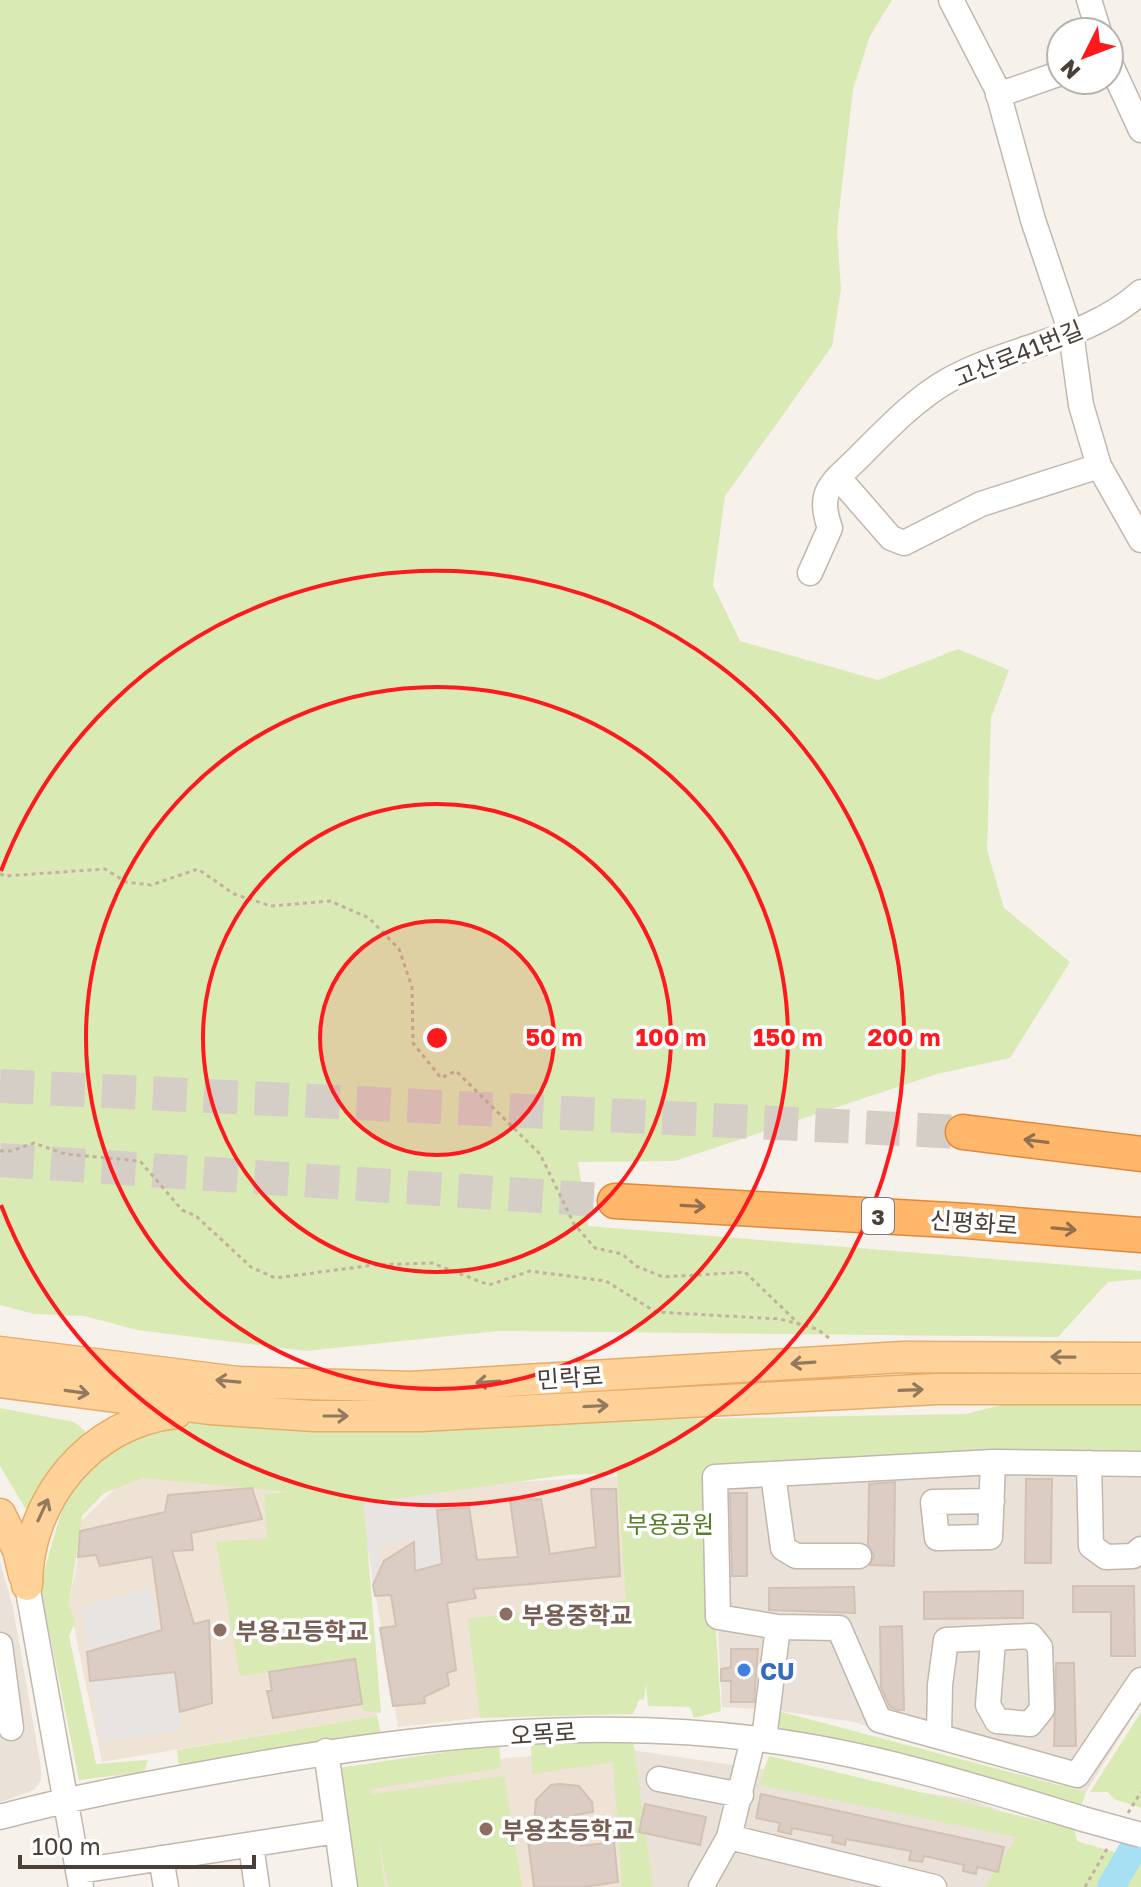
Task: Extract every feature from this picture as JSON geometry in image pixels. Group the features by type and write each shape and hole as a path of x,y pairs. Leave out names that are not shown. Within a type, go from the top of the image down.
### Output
{"highway":[{"path":"963,1132 1141,1154"},
{"name":"신평화로","path":"615,1201 967,1221 1141,1235"}],"main road":[{"name":"민락로","path":"0,1352 170,1376 411,1387 903,1357 1141,1358"},
{"name":"민락로","path":"0,1382 210,1409 314,1416 420,1416 937,1389 1141,1389"},
{"path":"27,1585 30,1549 41,1512 51,1493 77,1463 127,1426 171,1413 210,1409"},
{"path":"0,1514 18,1550 27,1585"}],"street":[{"path":"951,0 998,95 1033,220 1071,333 1081,405 1099,466 1141,540"},
{"path":"998,95 1045,79"},
{"path":"1125,96 1141,130"},
{"name":"고산로41번길","path":"810,573 830,528 823,509 826,490 893,423 945,382 1071,333 1141,292"},
{"path":"838,477 891,538 904,543 981,504 1099,466"},
{"path":"992,1501 993,1462"},
{"path":"1141,1464 993,1462 715,1477 718,1617 778,1627 839,1628 879,1720 1077,1775 1141,1680"},
{"path":"1089,1463 1091,1546 1106,1557 1133,1556 1141,1549"},
{"path":"773,1474 783,1548 796,1556 859,1556"},
{"path":"27,1585 80,1879 161,1858 337,1831"},
{"path":"701,1887 729,1837 758,1739 778,1627"},
{"path":"939,1736 940,1685 946,1640 993,1641"},
{"path":"0,1645 11,1728"},
{"name":"오목로","path":"0,1817 64,1799 326,1751 564,1729 758,1739 925,1770 1141,1835"},
{"path":"326,1751 345,1887"},
{"path":"659,1779 741,1795"},
{"path":"729,1837 853,1877 934,1887"},
{"path":"251,1845 257,1887"},
{"path":"161,1858 166,1887"}],"path":[{"path":"0,874 105,869 126,882 151,885 198,869 234,894 271,906 330,901 369,918 399,949 412,987 413,1043 441,1078 456,1071 540,1154 574,1224 595,1248 622,1254 636,1266 663,1277 745,1272 799,1324"},
{"path":"0,1151 11,1151 34,1143 65,1154 140,1161 182,1210 196,1216 251,1267 275,1278 374,1265 432,1263 489,1285 530,1271 606,1281 656,1312 780,1319 817,1329 832,1340 823,1361"}],"shaded area":[{"path":"1141,1460 1141,1704 1086,1792 854,1722 774,1710 722,1707 710,1470"},
{"name":"부용고등학교","path":"140,1472 350,1491 377,1716 102,1762 69,1603 78,1557 76,1526 122,1482"},
{"name":"부용중학교","path":"626,1476 632,1599 644,1699 398,1727 358,1491"},
{"path":"436,1495 442,1564 415,1571 414,1538 380,1546 381,1565 373,1585 363,1503"},
{"path":"0,1562 13,1608 41,1780 34,1790 0,1802"},
{"path":"151,1587 159,1631 87,1652 82,1607"},
{"path":"175,1672 182,1730 102,1743 90,1681"},
{"path":"624,1749 973,1800 1058,1833 1026,1887 636,1887"},
{"name":"부용초등학교","path":"612,1750 627,1887 360,1887 342,1771"}],"green space":[{"path":"0,0 892,0 870,36 853,89 837,230 841,289 832,346 725,496 713,585 740,641 878,680 958,649 1009,670 991,718 987,850 1004,908 1070,962 1010,1058 937,1074 675,1161 578,1162 588,1226 1141,1271 1141,1279 1108,1282 1058,1337 498,1331 306,1351 137,1330 84,1316 34,1314 0,1305"},
{"name":"부용공원","path":"1141,1397 1141,1456 706,1468 721,1711 694,1718 690,1707 648,1706 646,1684 644,1699 639,1700 633,1714 480,1718 468,1619 626,1600 617,1473 566,1475 364,1503 381,1713 363,1711 355,1660 240,1676 216,1542 267,1538 264,1494 291,1492 143,1478 104,1493 82,1516 69,1604 75,1622 69,1636 96,1764 148,1760 144,1772 79,1780 40,1585 68,1489 108,1448 153,1424 194,1421 396,1432 562,1421 966,1414 1029,1398"},
{"path":"0,1408 74,1422 85,1431 86,1439 33,1516 0,1466"},
{"path":"774,1710 1086,1792 1081,1806 779,1729"},
{"path":"1141,1712 1141,1808 1114,1799 1108,1792 1090,1792"},
{"path":"377,1716 381,1733 179,1767 177,1750"},
{"path":"633,1741 653,1887 622,1887 613,1762 532,1774 531,1745"},
{"path":"499,1744 501,1768 371,1789 371,1794 504,1776 522,1887 388,1887 377,1831 385,1887 356,1887 339,1768"},
{"path":"769,1756 1074,1829 1077,1841 1141,1860 1141,1887 985,1887 1016,1837 759,1785"}],"building":[{"path":"1026,1479 1052,1479 1051,1563 1025,1563"},
{"path":"895,1482 894,1566 870,1565 874,1555 868,1545 869,1484"},
{"path":"252,1488 262,1519 191,1533 193,1550 172,1551 194,1624 209,1620 212,1703 180,1712 175,1672 90,1681 87,1652 162,1630 152,1557 100,1566 96,1555 78,1557 80,1531 165,1512 168,1495"},
{"path":"591,1489 616,1489 620,1576 473,1589 476,1598 447,1603 456,1670 447,1673 449,1685 424,1697 425,1703 393,1706 380,1628 396,1626 391,1595 375,1596 373,1585 384,1561 414,1542 415,1571 442,1564 437,1510 469,1507 477,1560 518,1557 510,1500 541,1499 550,1554 596,1547"},
{"path":"730,1493 747,1493 747,1576 732,1576"},
{"path":"1073,1586 1134,1586 1135,1656 1111,1656 1111,1612 1073,1612"},
{"path":"854,1587 855,1613 769,1610 769,1588"},
{"path":"1023,1591 1023,1618 924,1619 924,1592"},
{"path":"902,1626 904,1710 898,1710 890,1707 881,1687 880,1627"},
{"path":"731,1649 758,1649 754,1702 731,1702 731,1681 721,1681 721,1669 731,1667"},
{"path":"355,1659 362,1704 273,1718 267,1691 272,1691 269,1672"},
{"path":"1056,1663 1074,1663 1076,1746 1054,1746"},
{"path":"551,1785 579,1786 592,1802 593,1812 575,1815 581,1846 614,1842 618,1882 584,1887 534,1887 526,1825 534,1823 536,1800"},
{"path":"761,1794 1004,1847 998,1872 977,1867 976,1874 963,1871 964,1865 924,1856 922,1862 909,1860 911,1851 846,1839 845,1845 832,1842 833,1836 792,1828 791,1834 778,1831 780,1823 756,1818"},
{"path":"645,1804 706,1817 700,1845 639,1832"}],"waterway":[{"path":"1111,1887 1141,1835"}],"tunnel":[{"path":"0,1086 963,1132"},
{"path":"0,1160 615,1201"}],"place":[{"name":"부용중학교","path":"506,1614"},
{"name":"부용고등학교","path":"220,1630"},
{"name":"CU","path":"744,1670"},
{"name":"부용초등학교","path":"486,1829"}]}
